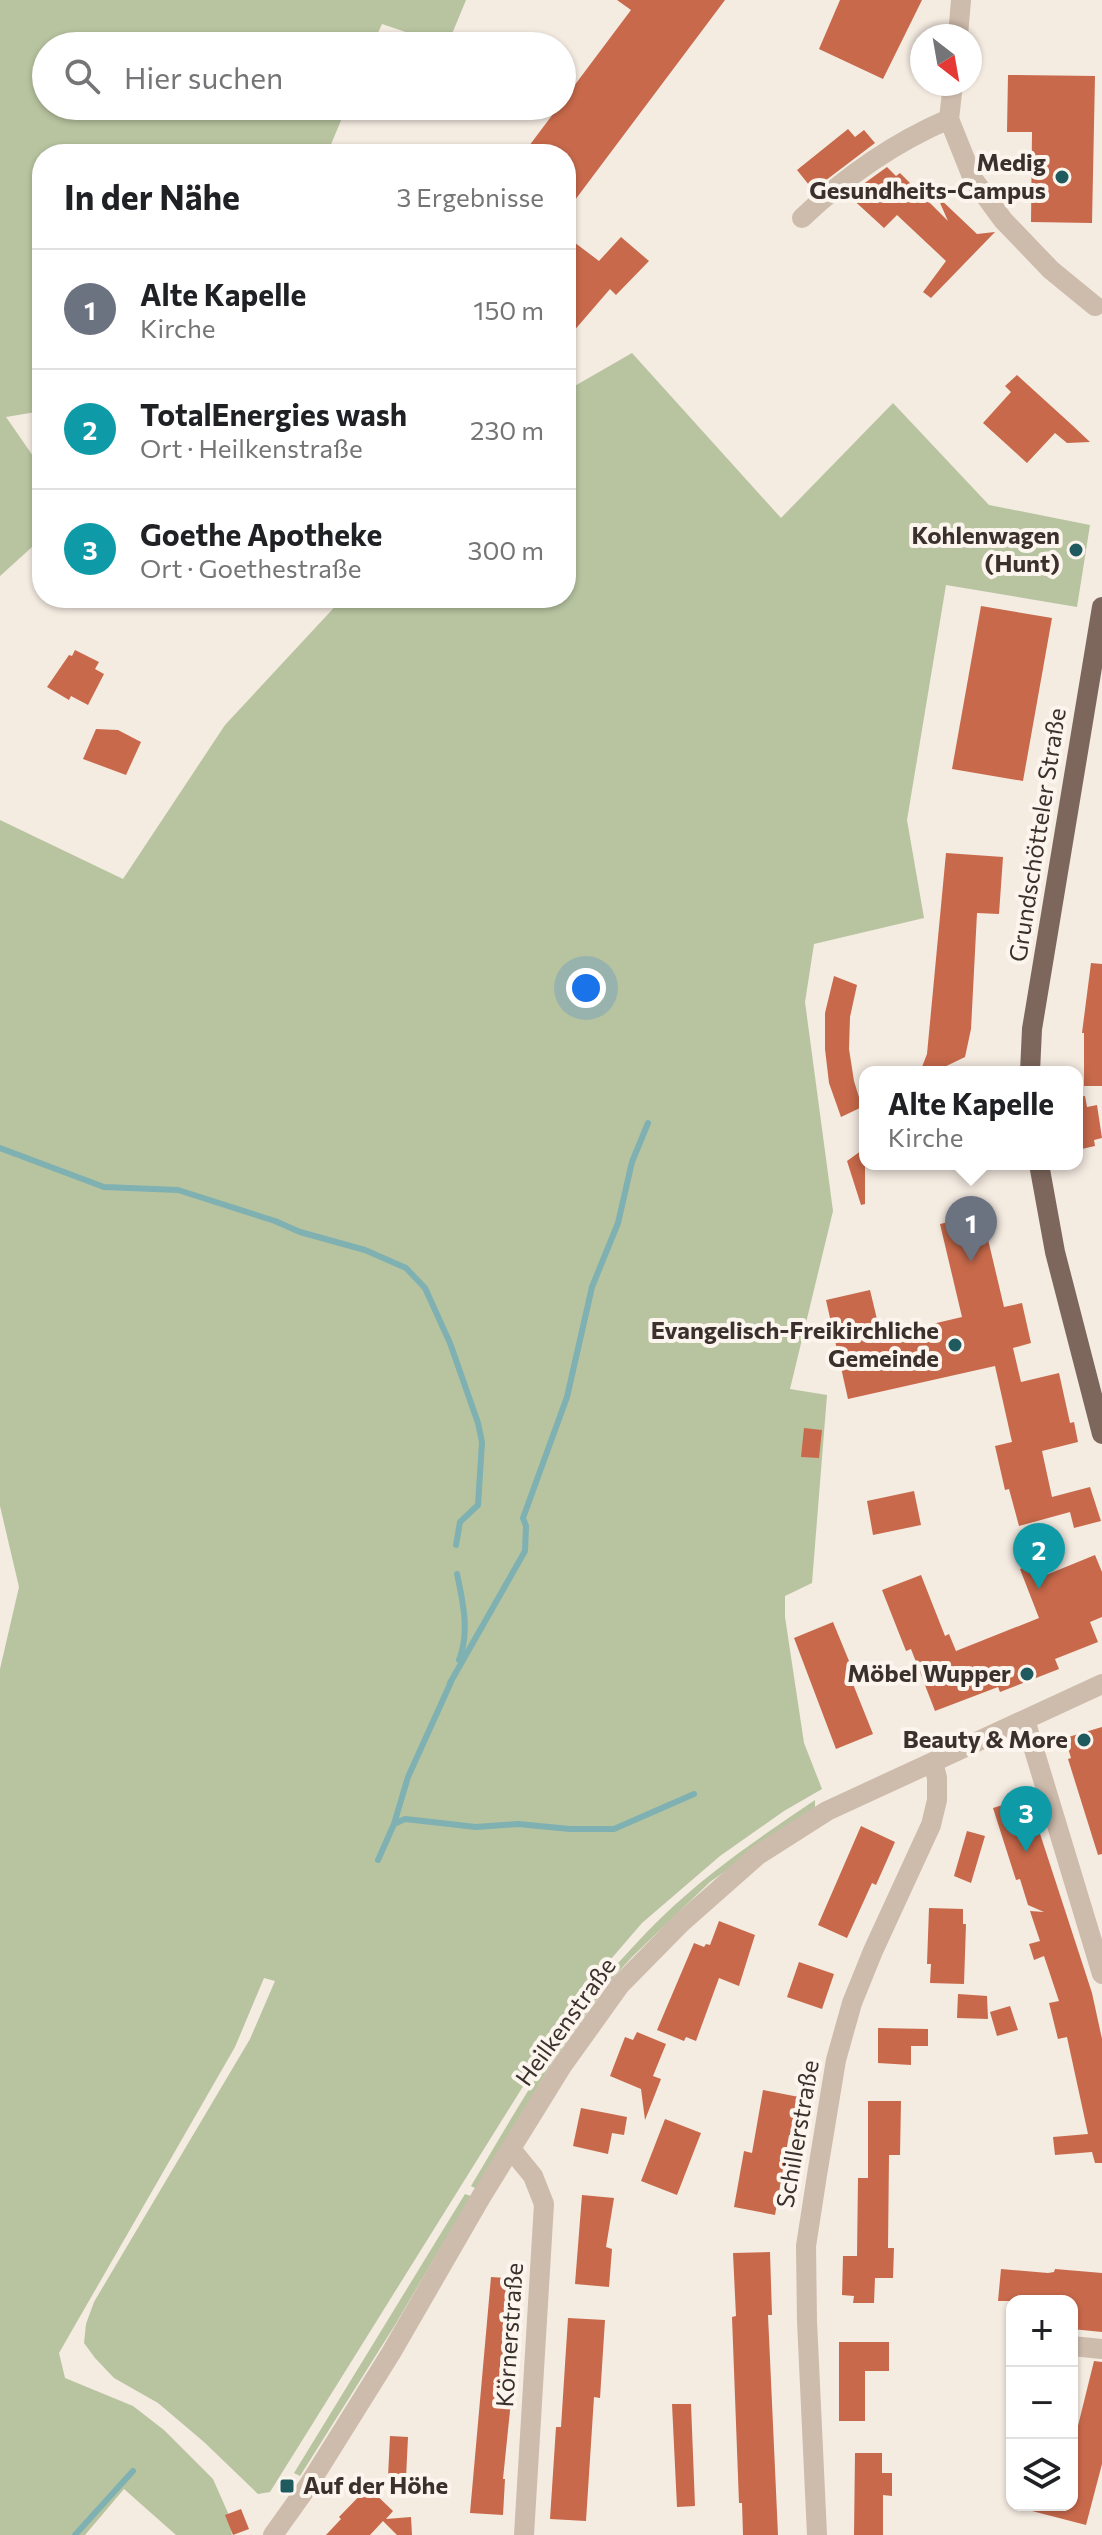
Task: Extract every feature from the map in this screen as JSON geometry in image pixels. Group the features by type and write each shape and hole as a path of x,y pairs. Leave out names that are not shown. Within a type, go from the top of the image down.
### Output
{"main road":[{"name":"Grundschötteler Straße","path":"1030,1066 1032,1029 1102,607"},
{"path":"1040,1170 1055,1252 1102,1434"}],"street":[{"path":"959,24 961,0"},
{"path":"952,96 949,119 973,179 1003,220 1051,270 1095,306"},
{"path":"802,218 862,167 893,146 949,119"},
{"name":"Heilkenstraße","path":"273,2535 308,2486 383,2367 562,2066 614,1991 681,1923 758,1855 848,1800 1102,1684"},
{"path":"1025,1720 1102,1974"},
{"name":"Schillerstraße","path":"817,2535 806,2246 814,2190 836,2060 852,2003 931,1825 937,1800 933,1762"},
{"name":"Körnerstraße","path":"511,2149 533,2176 544,2204 524,2535"},
{"path":"1078,2347 1102,2349"}],"green space":[{"path":"0,0 466,0 453,32 406,32 382,24 378,32 32,32 32,120 341,120 331,144 32,144 32,413 6,417 32,455 32,547 0,576"},
{"path":"632,353 781,518 893,403 989,505 1090,525 1077,607 946,585 907,820 924,918 814,944 805,1002 833,1211 790,1389 827,1395 812,1583 785,1596 785,1617 804,1743 822,1789 784,1811 720,1856 642,1923 580,1995 270,2492 258,2494 158,2403 114,2378 84,2343 86,2324 94,2302 250,2039 275,1981 264,1978 235,2047 59,2353 65,2378 133,2406 164,2430 213,2479 228,2513 232,2535 176,2535 124,2489 85,2535 0,2535 0,1669 19,1587 0,1506 0,820 123,879 225,725 334,608 576,608 576,385"},
{"path":"815,1800 815,1807 710,1882 610,1981 607,1978 648,1931 698,1885"},
{"path":"600,1986 605,1988 553,2061 477,2189 471,2186 547,2061"},
{"path":"465,2194 471,2196 395,2325 300,2476 294,2473"}],"building":[{"path":"617,0 725,0 576,199 576,144 530,144 548,120 576,120 576,83 631,10"},
{"path":"840,0 922,0 883,79 819,49"},
{"name":"Medig Gesundheits-Campus","path":"1008,75 1095,76 1092,223 1031,222 1032,132 1007,132"},
{"path":"848,129 855,137 864,130 875,143 813,190 797,170"},
{"path":"887,167 896,176 900,173 948,221 937,196 977,234 995,232 931,298 923,292 946,261 897,215 884,228 848,195"},
{"path":"621,237 649,261 616,295 610,289 576,328 576,244 599,261"},
{"path":"1017,375 1090,442 1067,443 1055,433 1027,463 983,423 1011,392 1005,386"},
{"path":"981,606 1052,618 1023,781 952,769"},
{"path":"75,650 99,662 95,669 104,674 88,705 71,696 69,700 47,687"},
{"path":"96,729 118,730 141,742 126,775 83,759"},
{"path":"946,853 1003,857 999,914 977,913 971,1029 965,1057 946,1066 922,1066 927,1054"},
{"path":"1091,963 1102,964 1102,1086 1084,1086 1082,1033"},
{"path":"834,976 857,985 850,1017 849,1049 859,1108 841,1117 829,1083 825,1013"},
{"path":"1083,1096 1087,1107 1097,1105 1102,1138 1094,1140 1095,1146 1083,1149"},
{"path":"859,1152 859,1170 865,1170 865,1204 861,1205 847,1161"},
{"path":"982,1214 1004,1307 1022,1303 1031,1343 1013,1348 1021,1382 1059,1373 1070,1423 1074,1422 1078,1442 1042,1451 1052,1497 1090,1487 1101,1521 1074,1528 1070,1512 1019,1526 1009,1489 1005,1490 995,1446 1012,1442 995,1366 848,1399 826,1300 870,1290 881,1336 962,1317 940,1224"},
{"path":"804,1428 822,1430 819,1458 801,1457"},
{"path":"914,1491 921,1525 873,1535 867,1501"},
{"path":"1095,1555 1102,1572 1102,1617 1090,1622 1098,1642 1055,1659 1059,1669 1000,1692 998,1687 935,1711 911,1649 906,1651 882,1590 921,1575 945,1636 949,1634 956,1651 1039,1618 1020,1569 1040,1561 1046,1575"},
{"path":"833,1622 856,1678 851,1679 873,1734 836,1749 794,1638"},
{"path":"1102,1727 1102,1854 1098,1855 1068,1759 1071,1758 1065,1738"},
{"path":"1028,1797 1092,1993 1102,2039 1102,2163 1095,2163 1092,2152 1055,2155 1053,2137 1088,2134 1067,2037 1058,2039 1049,2003 1059,2001 1044,1956 1034,1960 1029,1944 1040,1941 1030,1911 1044,1912 1028,1905 1020,1879 1016,1880 993,1808"},
{"path":"861,1826 895,1842 847,1938 818,1925"},
{"path":"967,1831 985,1836 971,1883 954,1876"},
{"path":"929,1908 963,1909 963,1924 966,1924 964,1984 930,1983 931,1964 927,1964"},
{"path":"719,1921 755,1935 739,1986 719,1978 696,2041 686,2037 684,2041 657,2030 694,1943 704,1947 710,1945"},
{"path":"799,1962 834,1974 822,2009 787,1997"},
{"path":"958,1994 987,1996 988,2019 957,2018"},
{"path":"1010,2006 1018,2030 997,2036 990,2012"},
{"path":"878,2028 928,2029 928,2046 911,2046 911,2065 878,2063"},
{"path":"637,2032 666,2044 653,2076 661,2079 645,2120 641,2089 610,2076 625,2037 633,2040"},
{"path":"763,2090 799,2097 775,2215 734,2207 744,2151 752,2153"},
{"path":"868,2101 901,2101 900,2155 889,2155 888,2248 894,2248 893,2278 875,2278 874,2303 853,2303 854,2296 842,2295 843,2256 857,2256 858,2178 868,2178"},
{"path":"581,2108 627,2117 624,2135 612,2133 608,2154 573,2146"},
{"path":"665,2119 701,2133 677,2195 641,2181"},
{"path":"582,2195 614,2198 606,2247 612,2249 609,2287 575,2284"},
{"path":"770,2252 772,2315 768,2315 778,2535 743,2535 732,2317 736,2316 733,2253"},
{"path":"1001,2269 1102,2273 1102,2332 1078,2330 1078,2295 1006,2295 1006,2301 998,2301"},
{"path":"491,2277 522,2279 519,2317 504,2316 502,2350 516,2352 503,2479 503,2515 470,2513"},
{"path":"568,2318 605,2320 600,2398 594,2397 586,2521 550,2519 556,2427 561,2427"},
{"path":"839,2342 889,2342 889,2371 865,2371 865,2421 839,2421"},
{"path":"1094,2361 1102,2362 1102,2464 1086,2525 1032,2511 1078,2511 1078,2426"},
{"path":"672,2404 691,2404 695,2506 677,2507"},
{"path":"390,2436 408,2437 406,2478 388,2477"},
{"path":"855,2453 882,2453 882,2473 892,2473 892,2496 883,2495 883,2535 854,2535"},
{"path":"368,2487 393,2511 386,2519 411,2517 412,2535 397,2535 383,2521 370,2535 326,2535"},
{"path":"241,2509 249,2529 233,2535 225,2515"}],"waterway":[{"path":"450,1683 525,1551 526,1526 523,1518 567,1397 592,1287 618,1223 632,1162 648,1123"},
{"path":"0,1148 104,1187 178,1190 300,1232 365,1250 406,1268 425,1288 450,1343 482,1442 478,1505 460,1522 456,1545"},
{"path":"457,1574 465,1628 459,1660"},
{"path":"378,1860 394,1824 408,1777 451,1682"},
{"path":"394,1824 405,1819 476,1827 518,1824 614,1829 694,1794"},
{"path":"75,2535 133,2471"}],"place":[{"name":"Medig Gesundheits-Campus","path":"1062,177"},
{"name":"Kohlenwagen (Hunt)","path":"1076,550"},
{"name":"Alte Kapelle","path":"971,1262"},
{"name":"Evangelisch-Freikirchliche Gemeinde","path":"955,1345"},
{"name":"TotalEnergies wash","path":"1039,1589"},
{"name":"Möbel Wupper","path":"1027,1674"},
{"name":"Beauty & More","path":"1084,1740"},
{"name":"Goethe Apotheke","path":"1026,1852"},
{"name":"Auf der Höhe","path":"287,2486"}]}
